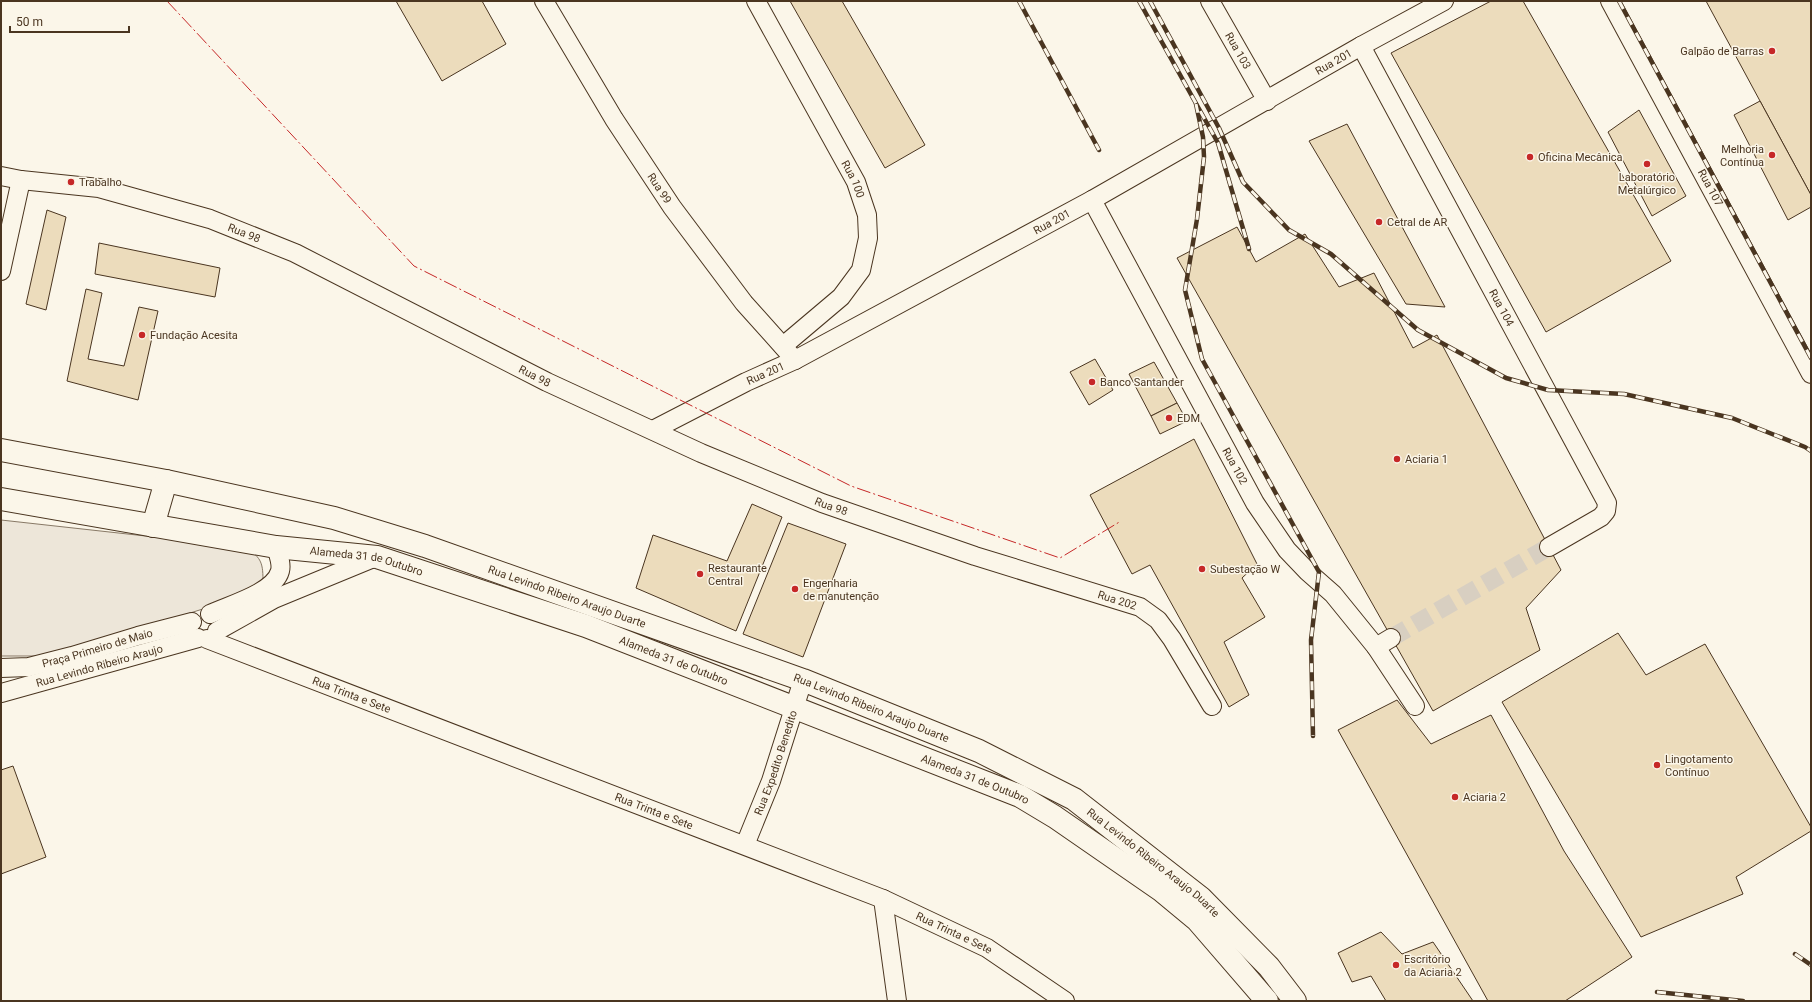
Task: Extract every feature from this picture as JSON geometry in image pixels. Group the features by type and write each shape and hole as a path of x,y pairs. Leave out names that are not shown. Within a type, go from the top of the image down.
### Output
{"main road":[{"path":"1,450 166,481 153,526"},
{"name":"Rua Levindo Ribeiro Araujo Duarte","path":"166,481 334,518 426,546 803,680 979,751 1074,799 1195,906 1269,967 1295,1001"},
{"name":"Alameda 31 de Outubro","path":"1,499 276,547 377,557 586,626 1020,796 1055,817 1162,891 1195,906 1197,920 1267,1001"}],"street":[{"name":"Rua 99","path":"544,1 614,119 672,207 744,303 795,360"},
{"name":"Rua 100","path":"756,1 856,182 867,215 868,238 861,270 842,297 784,346"},
{"name":"Rua 103","path":"1210,1 1267,101"},
{"name":"Rua 201","path":"653,430 746,382 795,360 1092,200 1361,46 1444,1"},
{"name":"Rua 107","path":"1610,1 1811,374"},
{"name":"Rua 104","path":"1361,46 1606,498 1606,511 1601,517 1550,547"},
{"name":"Rua 98","path":"1,176 21,180 99,188 210,219 295,253 547,382 702,453 822,503 975,556"},
{"path":"1,271 21,180"},
{"name":"Rua 102","path":"1092,200 1255,503 1287,550 1308,572 1384,642 1415,706"},
{"path":"206,632 201,613 210,614 263,591 275,581 280,570 276,547"},
{"name":"Rua 202","path":"975,556 1140,607 1158,620 1172,639 1212,706"},
{"name":"Rua Levindo Ribeiro Araujo","path":"1,693 206,632 274,599 377,557"},
{"name":"Rua Trinta e Sete","path":"206,632 230,649 883,899 987,948 1065,1001"},
{"name":"Praça Primeiro de Maio","path":"1,668 29,667 138,636 206,632"},
{"name":"Rua Expedito Benedito","path":"745,845 771,781 803,680"},
{"path":"883,899 897,1001"}],"shaded area":[{"path":"1,520 245,547 260,560 263,580 247,595 111,638 42,656 1,656"}],"building":[{"path":"396,1 482,1 506,44 442,81"},
{"path":"790,1 842,1 925,145 885,168"},
{"name":"Oficina Mecânica","path":"1491,1 1523,1 1671,261 1546,332 1391,53"},
{"name":"Galpão de Barras","path":"1706,1 1811,1 1811,195 1760,101"},
{"name":"Melhoria Contínua","path":"1760,101 1811,195 1811,207 1788,220 1734,115"},
{"name":"Laboratório Metalúrgico","path":"1639,110 1686,196 1652,216 1608,132"},
{"name":"Cetral de AR","path":"1347,124 1445,307 1406,304 1309,141"},
{"path":"47,210 66,217 46,310 26,304"},
{"name":"Aciaria 1","path":"1237,227 1256,262 1305,234 1339,287 1374,273 1413,348 1437,335 1561,570 1526,608 1540,650 1433,711 1177,258"},
{"name":"Fundação Acesita","path":"99,243 220,268 215,297 95,274"},
{"name":"Fundação Acesita","path":"86,289 102,293 88,359 124,366 139,307 158,311 138,400 67,381"},
{"name":"Banco Santander","path":"1095,359 1113,390 1089,405 1070,372"},
{"path":"1154,362 1177,403 1151,416 1129,374"},
{"name":"EDM","path":"1177,403 1187,421 1160,434 1151,416"},
{"name":"Subestação W","path":"1194,439 1257,564 1242,578 1265,617 1224,642 1249,695 1229,707 1150,565 1132,574 1090,495"},
{"name":"Restaurante Central","path":"752,504 782,517 736,631 636,588 653,535 727,561"},
{"name":"Engenharia de manutenção","path":"788,523 846,544 803,657 743,634"},
{"name":"Lingotamento Contínuo","path":"1618,633 1646,675 1705,644 1811,827 1811,831 1736,877 1743,894 1641,937 1502,702"},
{"name":"Aciaria 2","path":"1397,700 1431,744 1491,715 1564,851 1632,957 1565,1001 1488,1001 1338,730"},
{"path":"13,766 46,857 1,874 1,770"},
{"name":"Escritório da Aciaria 2","path":"1381,932 1402,954 1433,942 1473,1001 1386,1001 1371,976 1352,982 1338,953"}],"tunnel":[{"path":"1391,638 1549,547"}],"railway":[{"path":"1019,1 1099,150"},
{"path":"1139,1 1218,143 1249,249"},
{"path":"1150,1 1219,128 1243,182 1289,230 1331,254 1418,330 1506,378 1548,390 1624,394 1732,418 1805,447 1811,451"},
{"path":"1619,1 1811,358"},
{"path":"1196,104 1203,137 1204,157 1197,219 1185,290 1202,359 1319,572 1311,640 1313,736"},
{"path":"1795,954 1811,965"},
{"path":"1657,992 1743,1001"}],"power":[{"path":"167,1 414,266 851,486 1060,558 1121,521"}],"place":[{"name":"Galpão de Barras","path":"1772,51"},
{"name":"Melhoria Contínua","path":"1772,155"},
{"name":"Oficina Mecânica","path":"1530,157"},
{"name":"Laboratório Metalúrgico","path":"1647,164"},
{"name":"Trabalho","path":"71,182"},
{"name":"Cetral de AR","path":"1379,222"},
{"name":"Fundação Acesita","path":"142,335"},
{"name":"Banco Santander","path":"1092,382"},
{"name":"EDM","path":"1169,418"},
{"name":"Aciaria 1","path":"1397,459"},
{"name":"Subestação W","path":"1202,569"},
{"name":"Restaurante Central","path":"700,574"},
{"name":"Engenharia de manutenção","path":"795,589"},
{"name":"Lingotamento Contínuo","path":"1657,765"},
{"name":"Aciaria 2","path":"1455,797"},
{"name":"Escritório da Aciaria 2","path":"1396,965"}]}
